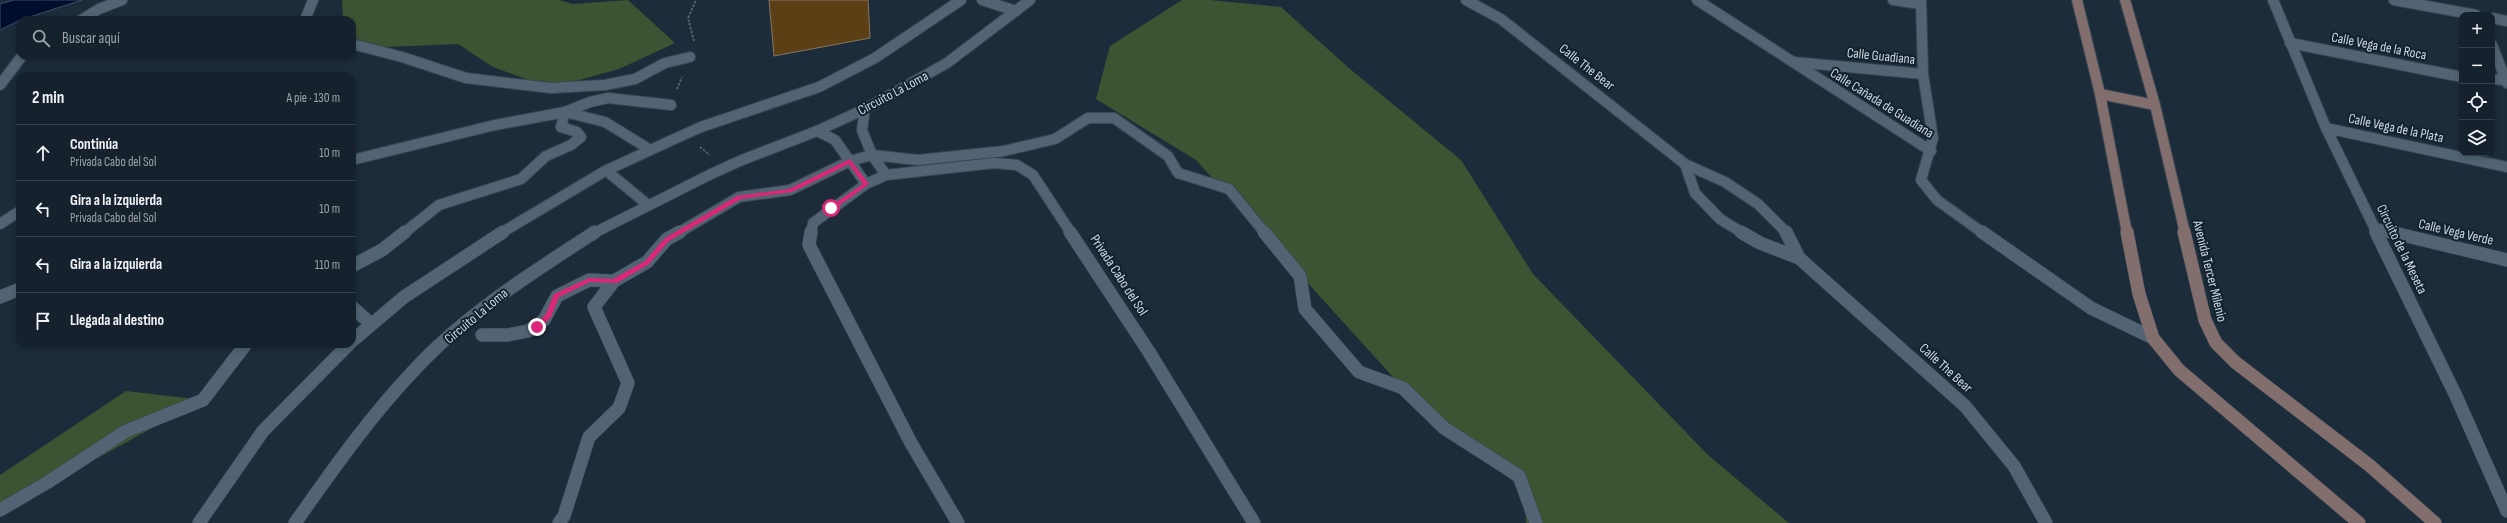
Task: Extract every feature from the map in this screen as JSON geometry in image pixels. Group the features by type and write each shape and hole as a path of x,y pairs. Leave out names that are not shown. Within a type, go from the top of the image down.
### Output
{"street":[{"path":"88,16 99,9 122,0"},
{"path":"307,16 313,0"},
{"path":"356,337 370,323 450,264 557,198 649,149 701,128 819,87 876,58 961,0"},
{"path":"982,0 1016,10"},
{"name":"Circuito La Loma","path":"295,523 352,443 417,367 461,326 517,282 607,224 647,204 742,160 817,131 865,109 947,63 1030,0"},
{"name":"Calle The Bear","path":"1466,0 1501,19 1685,164 1725,182 1758,204 1789,234 1799,258"},
{"name":"Calle Cañada de Guadiana","path":"1697,0 1790,62 1931,151 1922,180 1937,200 2091,308 2153,338"},
{"path":"1893,0 1921,2 1923,74 1933,138 1931,151"},
{"path":"2077,0 2100,94 2139,294 2153,338 2179,370 2359,523"},
{"name":"Avenida Tercer Milenio","path":"2125,0 2155,105 2204,320 2216,343 2235,362 2369,465 2435,523"},
{"name":"Circuito de la Meseta","path":"2273,0 2326,128 2456,396 2507,510"},
{"path":"2394,0 2460,12"},
{"path":"2495,19 2507,21"},
{"name":"Calle Vega de la Roca","path":"2290,44 2459,76"},
{"path":"356,45 402,57 466,78 551,88 605,85 635,79 664,63 690,57"},
{"path":"2493,48 2507,81"},
{"path":"0,85 19,60"},
{"name":"Calle Guadiana","path":"1790,62 1923,74"},
{"path":"2495,79 2507,81"},
{"path":"590,102 605,85"},
{"path":"2100,94 2155,105"},
{"path":"356,159 495,125 566,112 590,102 608,98 671,105"},
{"path":"865,109 862,130 872,155 886,176"},
{"path":"566,112 605,122 649,149"},
{"path":"356,264 382,250 439,205 521,179 546,156 571,145 581,137 577,132 561,127 566,112"},
{"path":"559,523 564,516 589,437 619,408 628,383 594,307 614,281 647,262 667,239 739,197 790,190 850,161 872,155 918,160 1004,151 1054,139 1088,118 1114,118 1168,156 1178,173 1230,189 1300,276 1304,309 1359,372 1403,388 1444,428 1519,476 1536,523"},
{"name":"Calle Vega de la Plata","path":"2326,128 2507,167"},
{"path":"817,131 835,140 866,184"},
{"name":"Privada Cabo del Sol","path":"958,523 911,443 809,245 812,223 866,184 886,176 994,163 1017,165 1033,175 1149,352 1254,523"},
{"name":"Calle The Bear","path":"1685,164 1695,193 1720,219 1760,243 1799,258 1965,406 2014,466 2046,523"},
{"path":"608,172 647,204"},
{"path":"0,224 16,214"},
{"name":"Calle Vega Verde","path":"2375,228 2507,260"},
{"path":"482,335 516,336 537,327 549,316 557,296 589,280 614,281"},
{"path":"0,297 16,291"},
{"path":"356,311 370,323"},
{"path":"0,510 48,482 126,431 203,400 243,348"},
{"path":"199,523 263,432 345,348"}],"path":[{"path":"695,142 713,158"}],"green space":[{"path":"342,0 559,0 573,4 628,0 675,43 619,69 551,88 493,67 458,44 364,48 356,37 356,16 343,16"},
{"path":"1182,0 1210,0 1281,7 1350,69 1461,160 1533,274 1708,455 1789,523 1526,523 1524,491 1403,388 1196,160 1096,99 1110,46"},
{"path":"126,391 203,400 0,512 0,475"}],"water":[{"path":"14,0 82,0 32,16 16,16 16,22 0,30 0,4"}],"building":[{"path":"769,0 868,0 870,38 774,56"}],"route":[{"path":"537,327 549,316 557,296 589,280 614,281 647,262 667,239 739,197 790,190 850,161 866,184 831,208"}]}
